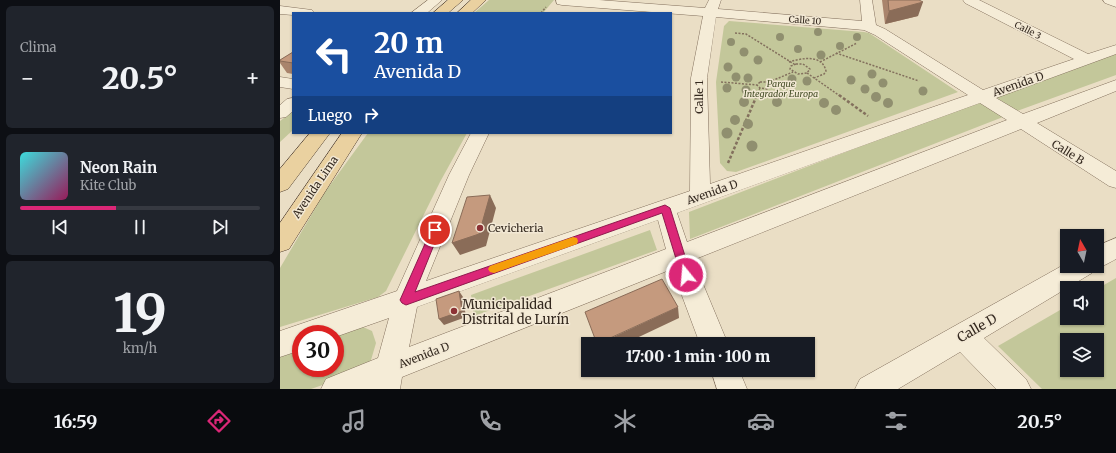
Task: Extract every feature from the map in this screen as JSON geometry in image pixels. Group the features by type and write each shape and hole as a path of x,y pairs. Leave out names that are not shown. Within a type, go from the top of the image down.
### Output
{"main road":[{"path":"441,12 456,0"},
{"path":"465,12 479,0"},
{"path":"280,184 319,134"},
{"name":"Avenida Lima","path":"280,242 324,172 351,134"}],"street":[{"path":"419,12 436,0"},
{"path":"865,34 866,0"},
{"name":"Calle 3","path":"969,0 1086,59"},
{"path":"1109,0 1116,3"},
{"name":"Calle 10","path":"560,4 712,6 857,24 865,34 880,32 1021,122"},
{"name":"Calle 1","path":"700,196 699,78 712,6"},
{"path":"280,10 298,12"},
{"name":"Avenida D","path":"335,325 1116,49"},
{"path":"280,82 292,84"},
{"name":"Avenida D","path":"336,389 386,379 680,255 1116,84"},
{"path":"280,113 292,105"},
{"name":"Calle B","path":"1021,122 1116,181"},
{"path":"386,379 406,300 459,175 480,134"},
{"path":"665,208 686,275 711,337"},
{"path":"1104,254 1116,247"},
{"name":"Calle D","path":"870,389 1071,273"},
{"path":"963,336 1016,389"},
{"path":"280,344 292,340"},
{"path":"728,377 732,389"}],"path":[{"path":"746,34 789,62 808,66 810,69 807,74"},
{"path":"820,62 865,34"},
{"path":"836,53 923,82"},
{"path":"789,62 802,58 820,62 824,65 826,71 824,74 814,78"},
{"path":"793,72 790,69 794,64"},
{"path":"723,75 721,82 757,85 760,82 768,82 793,72 797,74 807,74 873,119"},
{"path":"757,85 760,88 769,88 771,86 768,82"},
{"path":"700,196 726,169 760,88"}],"green space":[{"path":"489,0 554,0 544,12 475,12"},
{"name":"Parque Integrador Europa","path":"729,21 869,33 958,92 736,172 727,171 720,163 716,82 724,26"},
{"path":"1116,54 1116,75 1017,111 994,96"},
{"path":"979,101 1003,117 690,239 689,212"},
{"path":"292,112 292,131 280,142 280,121"},
{"path":"367,134 466,134 440,182 386,291 378,297 280,327 280,268 325,192"},
{"path":"650,230 657,250 474,316 471,295"},
{"path":"1116,278 1116,389 1042,389 998,346 1060,310 1060,325 1104,325 1104,285"},
{"path":"363,327 372,331 376,343 371,360 360,372 311,389 280,389 280,355 292,351 292,377 344,377 344,333"}],"building":[{"path":"888,0 919,0 923,2 889,11"},
{"path":"292,53 292,63 280,60"},
{"path":"490,195 479,234 452,243 467,197"},
{"path":"662,279 678,307 612,337 594,337 585,312"},
{"path":"459,291 462,311 439,319 436,299"}],"slow traffic":[{"path":"494,269 573,241"}],"place":[{"name":"Cevicheria","path":"480,228"},
{"name":"Municipalidad Distrital de Lurín","path":"454,311"}],"route":[{"path":"435,230 406,300 665,208 686,275"}]}
